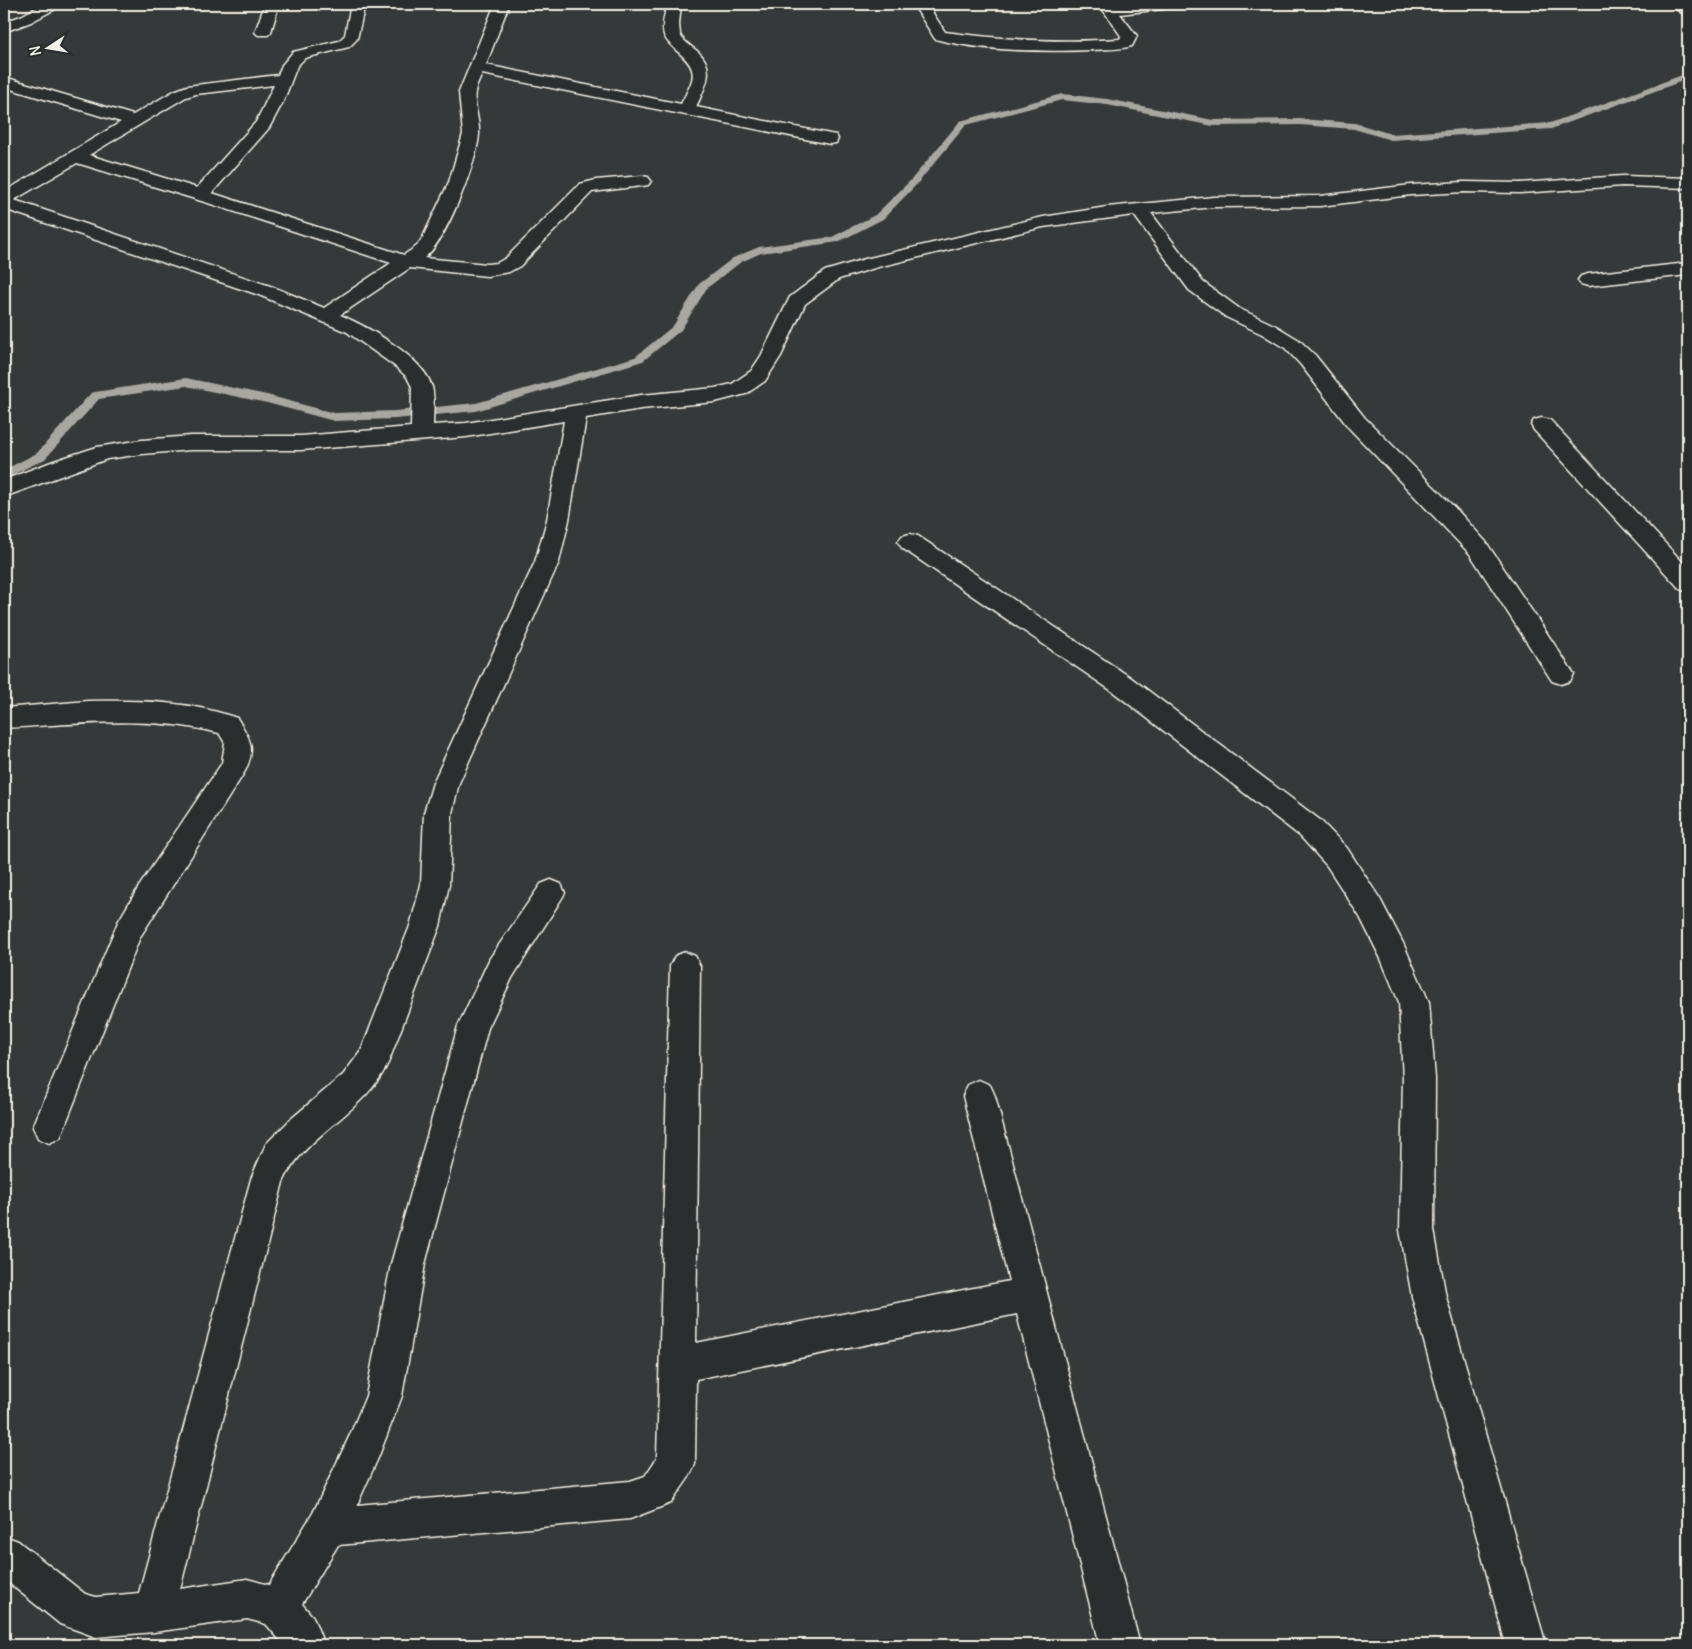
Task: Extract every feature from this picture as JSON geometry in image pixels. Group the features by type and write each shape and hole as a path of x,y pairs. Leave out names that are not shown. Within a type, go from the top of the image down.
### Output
{"street":[{"path":"4,27 26,20 54,4"},
{"path":"263,32 272,4"},
{"path":"200,195 263,124 276,100 290,65 299,55 344,44 352,36 358,4"},
{"path":"325,316 424,250 432,237 458,182 470,134 467,92 502,4"},
{"path":"674,4 672,34 677,42 698,62 701,69 700,77 686,110"},
{"path":"920,4 940,36 984,42 1046,46 1091,46 1128,43 1128,36 1109,7"},
{"path":"1109,7 1170,4"},
{"path":"1246,4 1265,4"},
{"path":"477,68 830,139"},
{"path":"4,199 180,94 193,89 284,79"},
{"path":"4,82 136,121"},
{"path":"76,157 406,262 487,270 502,268 513,262 575,197 586,188 642,181"},
{"path":"4,489 62,466 105,452 191,443 301,443 422,427 466,430 641,402 715,395 739,388 758,376 771,356 797,301 832,275 872,263 1043,222 1107,212 1214,202 1320,201 1411,190 1464,187 1520,188 1623,181 1688,183"},
{"path":"4,203 266,291 354,328 403,362 415,374 422,387 422,427"},
{"path":"1139,209 1196,286 1233,313 1269,330 1292,344 1308,360 1357,423 1478,548 1561,674"},
{"path":"1588,280 1688,269"},
{"path":"154,1612 266,1179 278,1156 302,1130 354,1086 372,1061 425,926 435,885 438,813 446,783 547,562 558,520 576,412"},
{"path":"1542,425 1688,583"},
{"path":"910,542 1121,684 1310,828 1337,857 1370,908 1393,952 1414,1002 1418,1078 1417,1230 1429,1297 1526,1645"},
{"path":"4,718 66,713 152,712 204,718 228,725 238,742 234,765 150,894 128,932 49,1127"},
{"path":"278,1606 327,1527 365,1445 384,1396 408,1264 473,1026 501,968 551,894"},
{"path":"327,1527 630,1500 658,1490 676,1464 685,966"},
{"path":"979,1096 1120,1645"},
{"path":"679,1364 1030,1294"},
{"path":"4,1555 74,1610 96,1617 154,1612 248,1599 278,1606 299,1631 304,1645"}],"lane":[{"path":"1675,4 1688,12"}],"waterway":[{"path":"4,475 41,456 95,396 186,382 267,399 334,417 395,415 476,407 639,359 677,328 703,286 737,260 759,250 834,240 879,217 914,182 963,123 1062,97 1107,102 1213,123 1300,122 1355,126 1391,137 1551,126 1688,76"}]}
